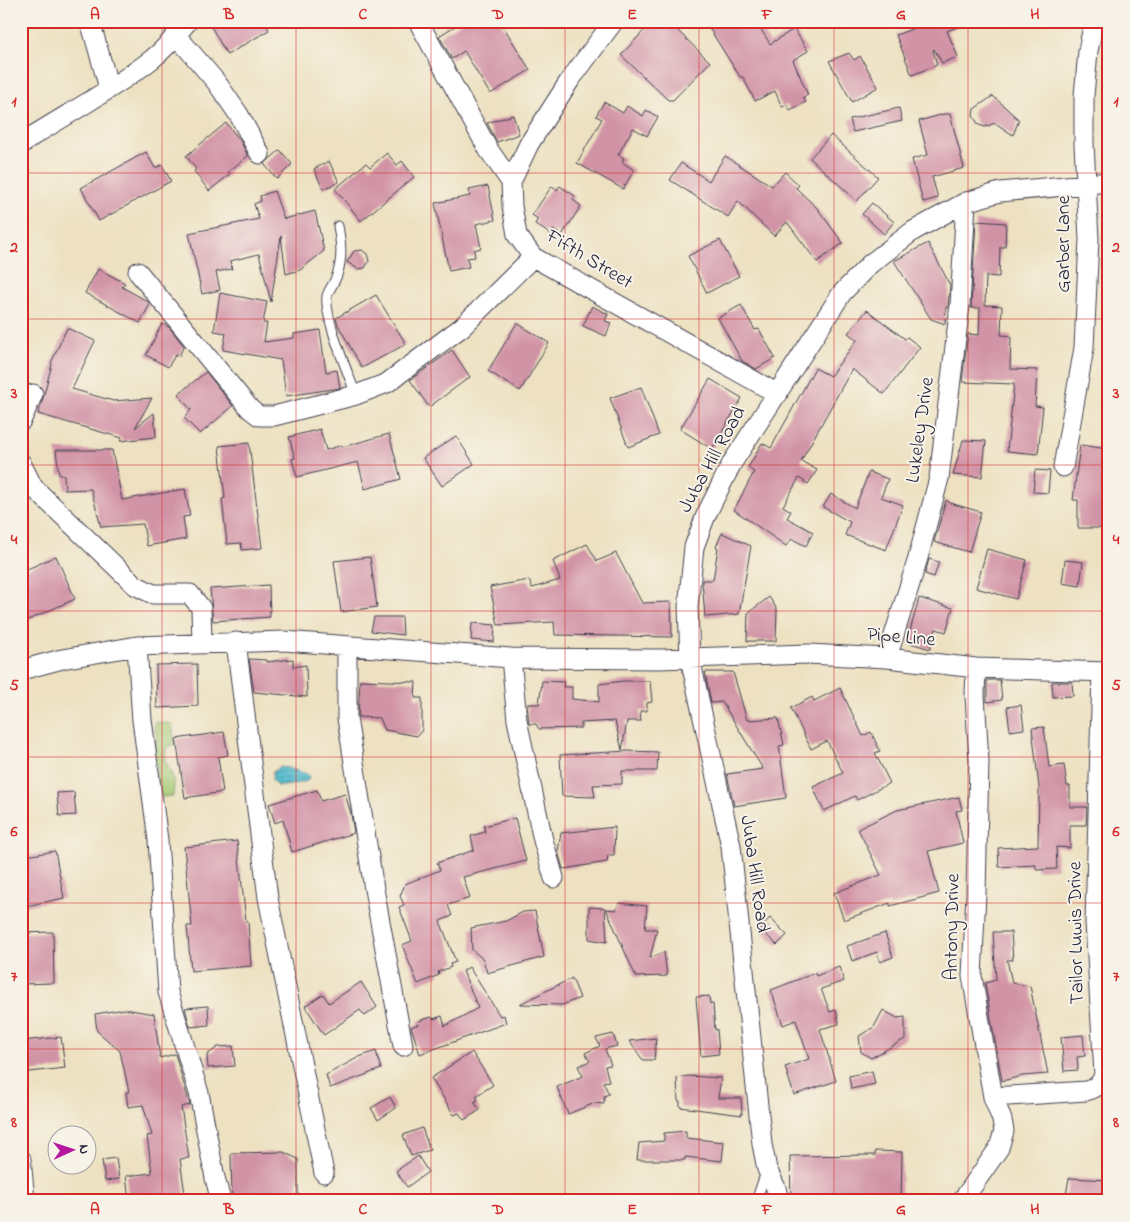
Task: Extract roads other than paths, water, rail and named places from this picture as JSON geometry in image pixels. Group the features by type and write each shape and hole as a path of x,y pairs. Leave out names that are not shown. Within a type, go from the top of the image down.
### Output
{"street":[{"path":"90,21 110,88"},
{"path":"418,21 488,148 511,182"},
{"name":"Fifth Street","path":"614,21 570,80 539,128 529,144 511,182 512,206 517,235 533,257 778,394"},
{"name":"Garber Lane","path":"1063,467 1084,348 1089,239 1084,144 1084,96 1088,51 1094,21"},
{"path":"21,145 152,59 182,28 239,115 260,154"},
{"name":"Juba Hill Road","path":"779,1201 776,1188 767,1169 762,1144 731,846 690,658 688,607 694,548 706,515 732,463 842,293 870,264 913,231 966,202 1000,192 1109,182"},
{"name":"Lukeley Drive","path":"887,658 940,478 960,304 966,202"},
{"path":"138,272 250,409 258,416 274,416 356,395 387,383 462,326 533,257"},
{"path":"21,421 33,394"},
{"path":"21,463 33,487 135,584 153,594 190,594 201,608 202,644"},
{"name":"Pipe Line","path":"21,670 62,659 136,646 284,641 511,658 659,660 808,654 887,658 976,668 1105,672"},
{"path":"236,642 268,898 324,1174"},
{"path":"136,646 142,720 158,840 168,992 199,1093 221,1201"},
{"path":"347,646 347,718 374,889 403,1046"},
{"path":"511,658 517,720 543,840 554,878"},
{"name":"Antony Drive","path":"962,1201 999,1148 1004,1131 993,1097 972,976 979,780 976,668"},
{"name":"Tailor Luwis Drive","path":"993,1097 1086,1091 1094,1089 1102,1082 1104,1074 1096,922 1105,672"},
{"path":"21,1159 25,1201"}],"lane":[{"path":"338,226 342,248 341,261 337,276 327,296 328,315 356,395"},
{"path":"756,1201 767,1169"}],"water":[{"path":"279,767 307,774 309,777 307,781 277,786 272,780 273,772"}]}
